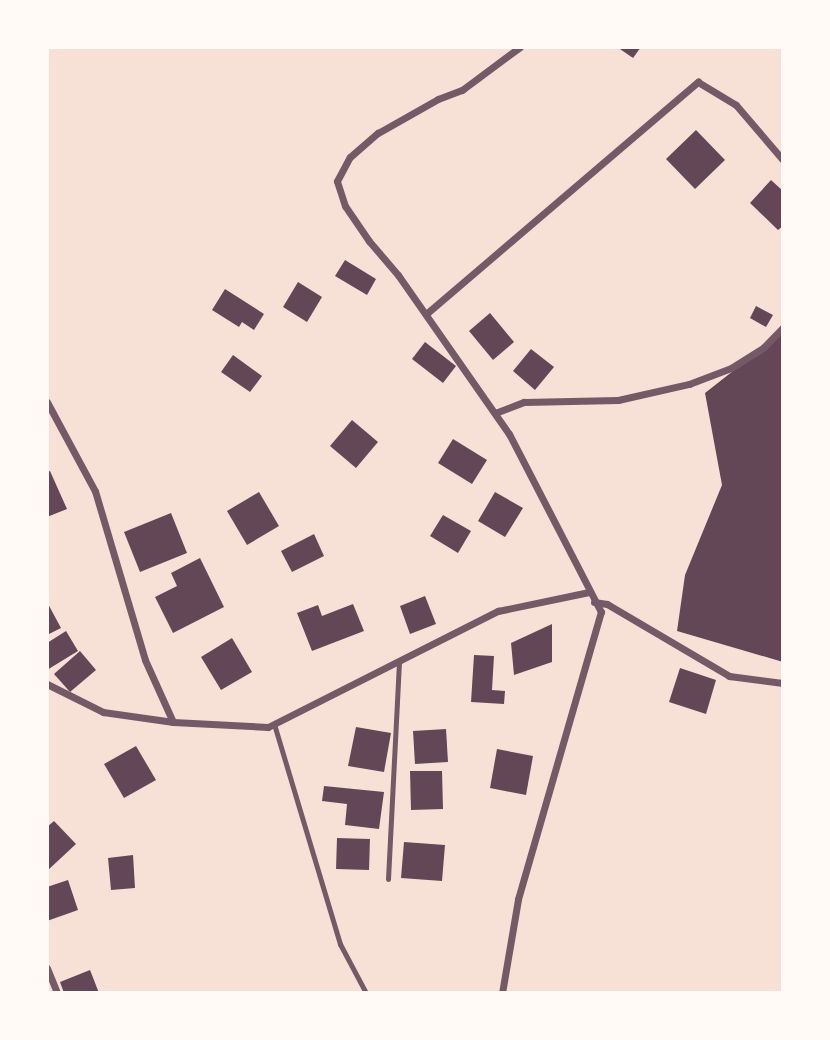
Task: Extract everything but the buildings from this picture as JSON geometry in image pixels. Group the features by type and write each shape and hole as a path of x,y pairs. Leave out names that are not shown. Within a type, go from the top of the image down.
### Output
{"street":[{"path":"502,993 518,899 596,640 601,612 495,413 426,314 345,206 337,181 350,157 378,133 438,99 462,90 520,47"},
{"path":"426,314 698,82 736,105 783,160"},
{"path":"495,413 524,401 618,400 688,384 731,368 764,347 783,327"},
{"path":"47,402 95,491 145,660 173,722"},
{"path":"47,684 103,712 173,722 268,727 498,611 589,592"},
{"path":"594,601 607,604 729,676 783,683"},
{"path":"47,968 57,993"}],"lane":[{"path":"388,879 399,662"},
{"path":"274,724 340,944 366,993"}]}
